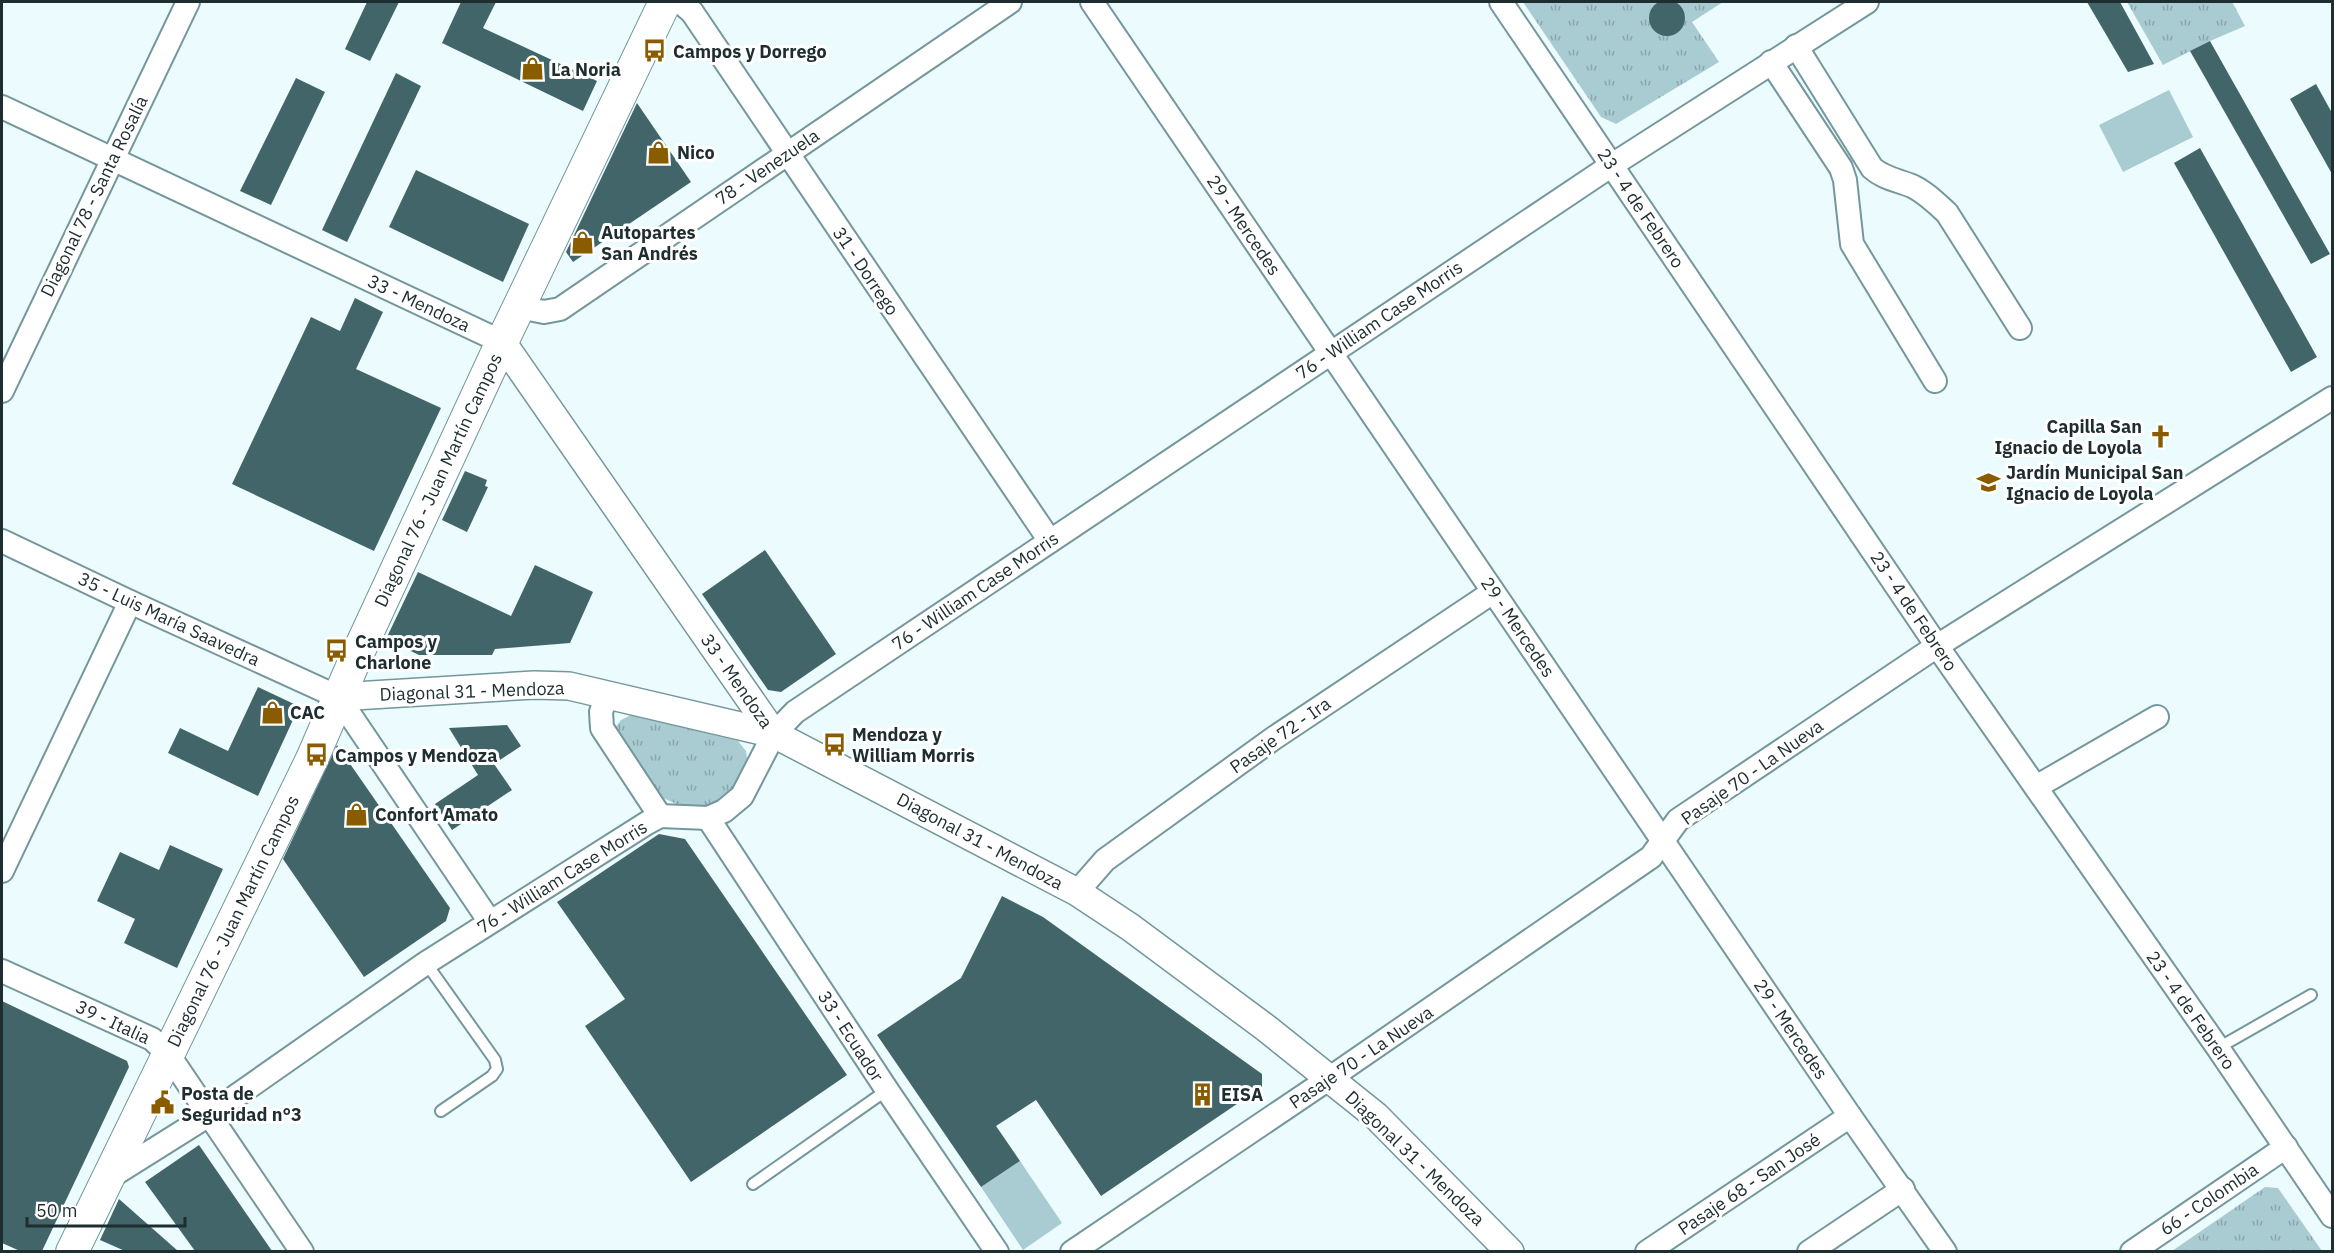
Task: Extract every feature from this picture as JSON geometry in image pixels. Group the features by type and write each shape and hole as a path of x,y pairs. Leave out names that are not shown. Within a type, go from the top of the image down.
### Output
{"main road":[{"name":"Diagonal 76 - Juan Martín Campos","path":"72,1251 312,759 338,697 502,342 665,2"}],"street":[{"name":"Diagonal 78 - Santa Rosalía","path":"2,391 188,2"},
{"name":"31 - Dorrego","path":"680,2 692,12 1050,541"},
{"name":"78 - Venezuela","path":"519,306 544,312 560,309 1010,2"},
{"name":"29 - Mercedes","path":"1092,2 1850,1116 1945,1251"},
{"name":"23 - 4 de Febrero","path":"1501,2 1937,646 2218,1048 2332,1216"},
{"name":"76 - William Case Morris","path":"106,1180 209,1115 426,963 660,816 708,818 724,811 742,796 774,734 795,712 1612,165 1867,2"},
{"path":"1796,46 1872,168 1879,174 1914,187 1947,213 2020,328"},
{"path":"1771,62 1841,168 1845,180 1852,244 1935,381"},
{"name":"33 - Mendoza","path":"2,107 502,342 774,734"},
{"name":"Pasaje 70 - La Nueva","path":"1071,1251 1330,1078 1651,857 1678,820 1937,646 2332,398"},
{"name":"35 - Luis María Saavedra","path":"2,541 338,697"},
{"name":"Pasaje 72 - Ira","path":"1077,892 1105,860 1255,751 1493,592"},
{"path":"2,870 130,602"},
{"name":"Diagonal 31 - Mendoza","path":"338,697 549,684 607,694 774,734 1077,892 1130,927 1330,1078 1376,1116 1510,1251"},
{"path":"607,694 601,712 602,728 660,816"},
{"path":"338,697 490,922"},
{"path":"2036,787 2157,717"},
{"name":"33 - Ecuador","path":"708,818 886,1090 997,1251"},
{"name":"39 - Italia","path":"2,971 152,1039 168,1054 302,1251"},
{"name":"Pasaje 68 - San José","path":"1647,1251 1850,1116"},
{"name":"66 - Colombia","path":"2132,1251 2286,1147"},
{"path":"1809,1251 1903,1190"}],"lane":[{"path":"426,963 495,1060 496,1069 492,1076 441,1111"},
{"path":"2218,1048 2312,995"},
{"path":"753,1184 886,1090"}],"green space":[{"path":"1523,2 1723,2 1692,22 1719,62 1616,124 1601,117"},
{"path":"2127,2 2232,2 2245,26 2163,65"},
{"path":"2169,90 2193,137 2123,172 2099,125"},
{"path":"631,715 738,741 746,751 748,765 741,784 725,798 710,806 688,809 656,795 615,728 621,720"},
{"path":"1020,1161 1062,1223 1023,1250 981,1187"},
{"path":"2265,1187 2278,1188 2322,1251 2172,1251"}],"building":[{"path":"1667,0 1680,5 1685,18 1680,31 1667,36 1654,31 1649,18 1654,5"},
{"path":"367,2 399,2 370,61 345,49"},
{"name":"La Noria","path":"461,2 496,2 483,28 597,81 583,111 442,43"},
{"path":"2087,2 2120,2 2154,64 2128,72"},
{"path":"2210,41 2330,254 2311,264 2190,51"},
{"path":"396,73 421,86 347,242 322,230"},
{"path":"296,78 325,92 271,205 240,191"},
{"path":"2316,84 2332,113 2332,174 2290,99"},
{"path":"637,103 691,182 573,262 566,252"},
{"path":"2200,148 2317,357 2291,372 2174,163"},
{"path":"416,170 529,224 503,282 389,227"},
{"path":"355,298 383,312 356,369 441,408 374,551 232,484 311,317 340,331"},
{"path":"465,471 487,480 485,486 488,487 467,532 442,520"},
{"path":"765,550 836,654 781,692 768,690 702,594"},
{"path":"535,565 593,592 570,643 495,649 492,655 419,655 386,639 418,572 511,616"},
{"path":"258,687 294,704 298,709 258,796 168,753 180,728 228,751"},
{"path":"507,725 521,746 494,764 512,790 452,830 435,804 478,775 449,728"},
{"path":"337,745 450,908 446,921 364,977 283,859"},
{"path":"659,834 685,839 847,1075 691,1182 585,1026 625,999 557,902"},
{"path":"170,845 223,869 177,968 124,943 135,919 97,901 120,852 159,870"},
{"path":"1002,896 1043,917 1262,1074 1262,1087 1101,1196 1036,1100 996,1126 1020,1161 981,1187 877,1035 961,978"},
{"path":"2,1001 127,1061 129,1067 42,1251 20,1251 2,1243"},
{"path":"199,1145 272,1251 195,1251 145,1182"},
{"path":"119,1199 178,1251 125,1251 100,1240"}],"place":[{"name":"Campos y Dorrego","path":"655,51"},
{"name":"La Noria","path":"533,69"},
{"name":"Nico","path":"659,152"},
{"name":"Autopartes San Andrés","path":"583,242"},
{"name":"Capilla San Ignacio de Loyola","path":"2160,436"},
{"name":"Jardín Municipal San Ignacio de Loyola","path":"1988,482"},
{"name":"Campos y Charlone","path":"337,651"},
{"name":"CAC","path":"272,712"},
{"name":"Mendoza y William Morris","path":"834,744"},
{"name":"Campos y Mendoza","path":"317,755"},
{"name":"Confort Amato","path":"357,814"},
{"name":"EISA","path":"1203,1094"},
{"name":"Posta de Seguridad n°3","path":"163,1103"}]}
